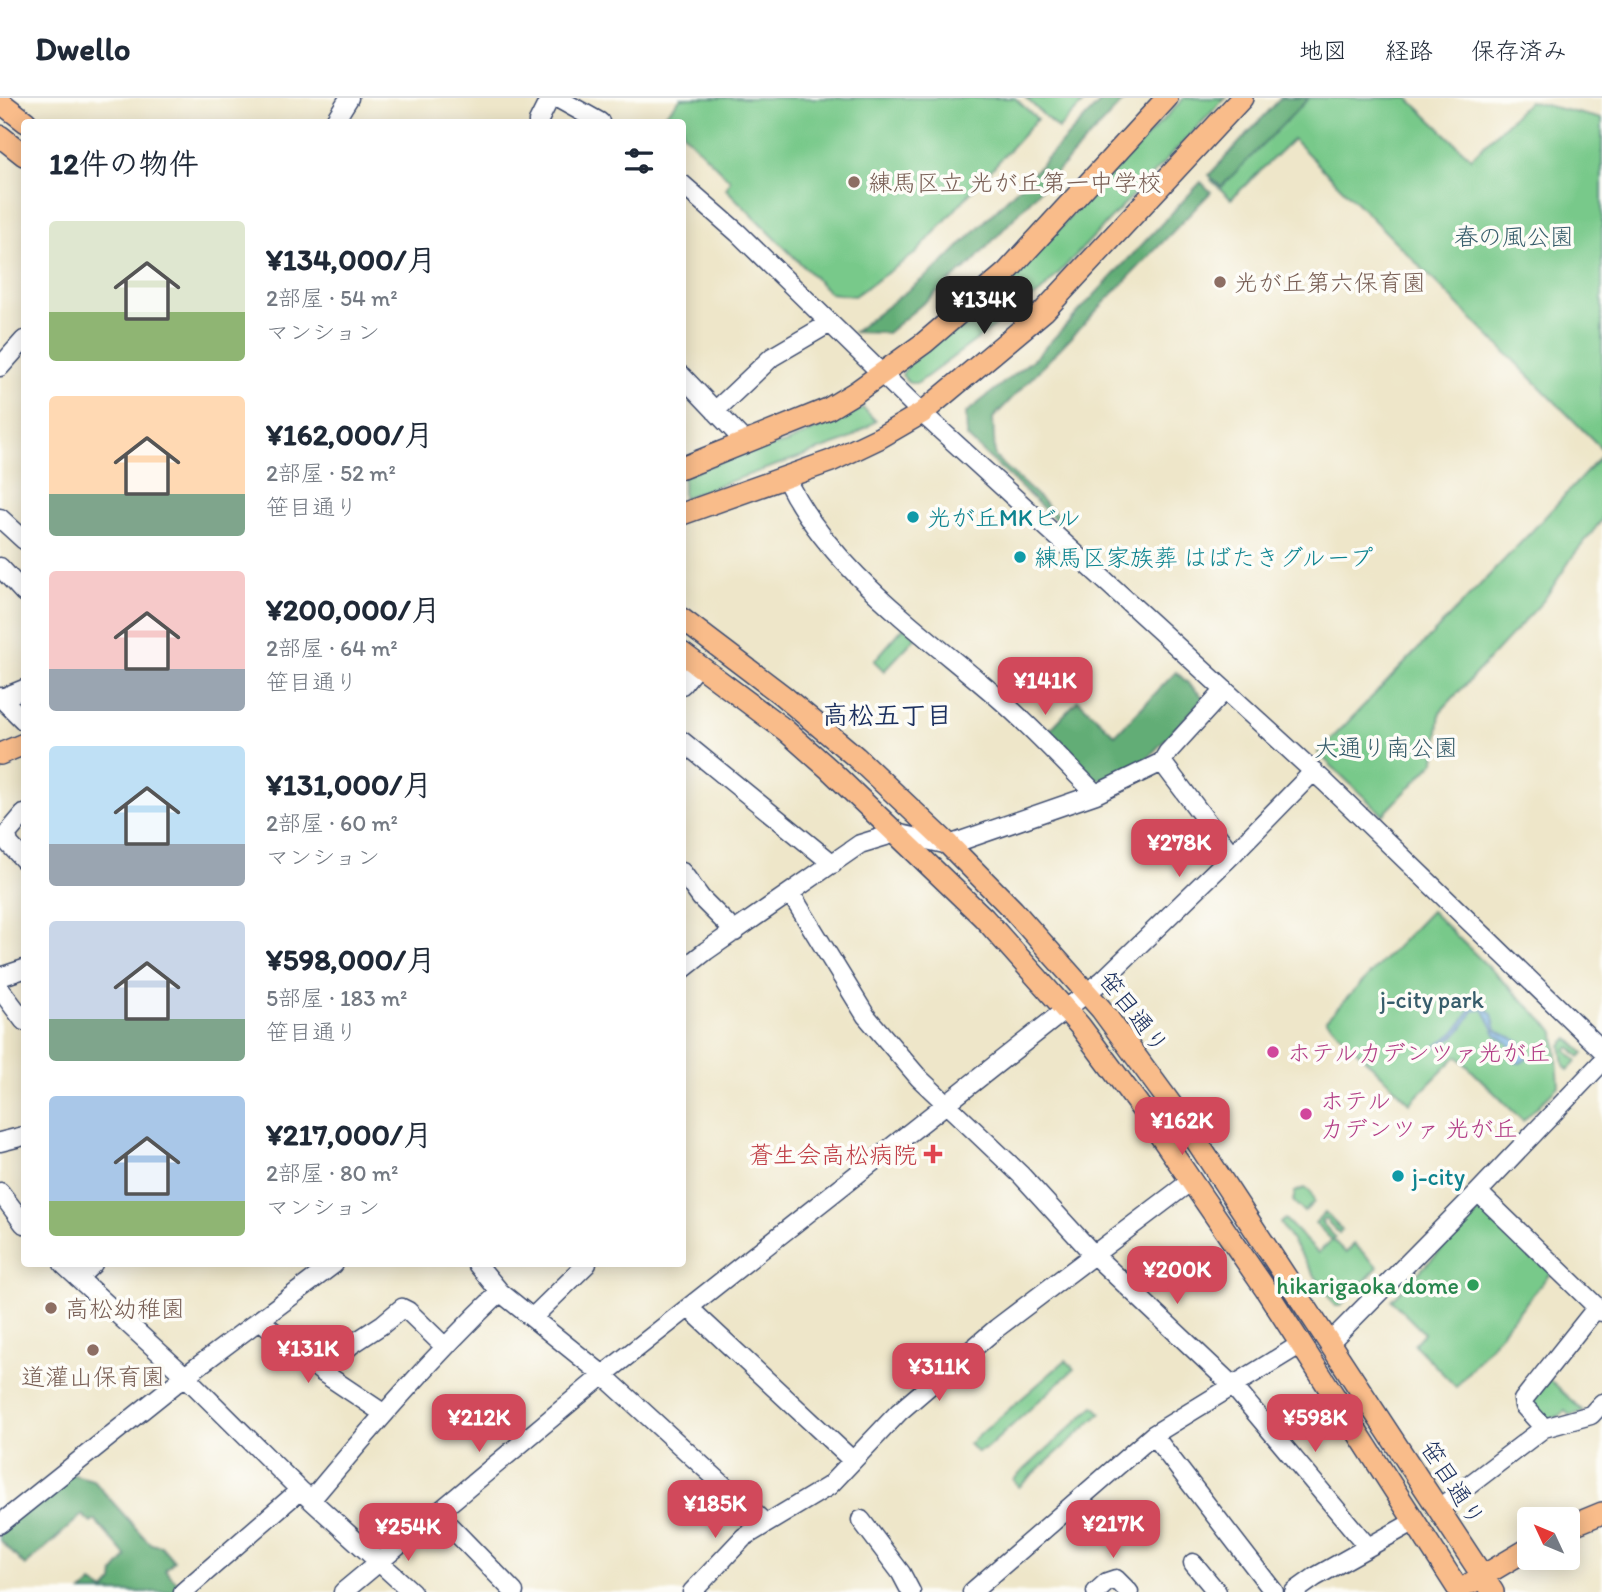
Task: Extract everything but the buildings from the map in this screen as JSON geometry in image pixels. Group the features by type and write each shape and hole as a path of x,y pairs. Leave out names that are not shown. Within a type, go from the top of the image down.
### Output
{"main road":[{"path":"686,466 828,409 924,343 1006,273 1167,98"},
{"path":"686,513 831,461 922,413 1044,311 1242,98"},
{"path":"0,102 22,119"},
{"name":"笹目通り","path":"686,622 838,741 949,845 1020,918 1087,993 1184,1122 1488,1584"},
{"name":"笹目通り","path":"690,659 785,730 896,833 984,918 1066,1010 1144,1112 1191,1181 1301,1344 1459,1591"},
{"path":"0,754 21,745"},
{"path":"1580,1522 1602,1513"},
{"path":"1459,1591 1488,1584 1517,1559"}],"street":[{"path":"336,119 349,98"},
{"path":"540,119 550,98"},
{"path":"557,98 595,119"},
{"path":"686,188 738,233 922,413 1314,771 1602,1050"},
{"path":"715,411 772,357 830,324"},
{"path":"0,367 21,343"},
{"path":"686,380 745,442"},
{"path":"785,477 797,503 819,534 868,585 999,699 1096,794"},
{"path":"0,518 21,537"},
{"path":"0,566 21,590"},
{"path":"21,690 1,697 21,718"},
{"path":"686,967 860,845 896,833 949,845 1096,794 1161,762 1225,690"},
{"path":"686,744 833,864"},
{"path":"1161,762 1232,855"},
{"path":"343,1592 603,1376 1087,993 1232,855 1314,771"},
{"path":"21,818 7,834 9,844 21,857"},
{"path":"686,877 701,898 734,932"},
{"path":"791,894 866,1016 919,1078 1021,1175 1094,1255 1233,1386 1368,1547"},
{"path":"0,977 21,970"},
{"path":"0,989 21,1017"},
{"path":"1330,1342 1602,1062"},
{"path":"0,1142 21,1137"},
{"path":"692,1592 744,1537 829,1486 899,1412 966,1355 1191,1181"},
{"path":"0,1192 21,1220"},
{"path":"1478,1192 1600,1310 1523,1399 1524,1406 1544,1428"},
{"path":"66,1267 185,1376 305,1495 412,1592"},
{"path":"78,1278 90,1267"},
{"path":"0,1524 185,1376 330,1267"},
{"path":"479,1267 500,1293 603,1376 766,1524"},
{"path":"533,1317 584,1267"},
{"path":"183,1592 305,1495 445,1346 500,1293"},
{"path":"323,1372 351,1345 402,1308 445,1346"},
{"path":"689,1308 852,1460"},
{"path":"260,1320 323,1372 383,1413"},
{"path":"972,1592 1153,1435 1301,1344"},
{"path":"1438,1509 1544,1428 1591,1415 1602,1403"},
{"path":"1153,1435 1274,1592"},
{"path":"437,1513 514,1592"},
{"path":"861,1520 901,1573 911,1592"},
{"path":"1294,1592 1315,1577 1415,1521"},
{"path":"1193,1563 1217,1592"},
{"path":"1315,1577 1327,1592"},
{"path":"1096,1592 1107,1582 1116,1579 1129,1592"}],"green space":[{"name":"練馬区立 光が丘第一中学校","path":"681,98 1015,98 1037,119 916,253 854,296 830,293 726,189 730,180 686,136 686,119 668,119 664,116"},
{"path":"1026,98 1088,98 1058,129"},
{"path":"1104,98 1126,98 971,264 887,333 854,332 942,264"},
{"path":"1184,98 1225,98 1041,292 918,383 909,383 902,375 908,365 1025,264"},
{"path":"1281,98 1309,98 1221,187 1209,175"},
{"name":"春の風公園","path":"1288,98 1408,98 1471,158 1529,101 1602,119 1602,449 1293,139 1231,199 1211,180"},
{"path":"1201,182 1211,192 993,418 995,457 1062,519 1059,523 967,437 966,413 1037,356"},
{"path":"863,408 876,421 845,441 686,497 686,475 733,456 786,443"},
{"name":"大通り南公園","path":"1602,455 1602,520 1573,556 1544,600 1440,712 1435,761 1383,815 1318,753"},
{"path":"904,627 916,637 884,671 874,661"},
{"path":"1176,672 1204,698 1147,759 1100,780 1090,778 1046,734 1078,700 1115,735"},
{"name":"j-city park","path":"1431,911 1555,1032 1559,1085 1523,1121 1457,1056 1410,1103 1326,1020"},
{"path":"1568,1038 1584,1053 1580,1057 1570,1047 1566,1050 1577,1061 1568,1070 1564,1065 1561,1045"},
{"path":"1304,1188 1310,1191 1314,1202 1304,1212 1293,1201 1295,1192"},
{"name":"hikarigaoka dome","path":"1488,1208 1553,1270 1456,1387 1414,1344 1424,1333 1391,1300 1482,1209"},
{"path":"1325,1213 1342,1230 1339,1233 1325,1219 1321,1222 1335,1237 1333,1240 1346,1253 1354,1244 1378,1267 1341,1306 1335,1306 1280,1223 1285,1219 1318,1253 1332,1240 1315,1223"},
{"path":"1066,1360 1074,1369 986,1449 977,1452 969,1444"},
{"path":"1547,1378 1584,1412 1569,1415 1565,1411 1557,1417 1545,1420 1531,1407 1530,1398"},
{"path":"1094,1406 1101,1413 1019,1487 1013,1480"},
{"path":"71,1474 93,1480 151,1544 161,1546 174,1561 165,1570 182,1587 176,1592 82,1592 92,1583 105,1591 113,1582 114,1572 127,1557 95,1520 91,1523 82,1515 25,1566 0,1540 0,1531"}],"water":[{"path":"1482,1004 1492,1014 1496,1030 1520,1042 1529,1050 1528,1057 1521,1063 1510,1057 1509,1044 1496,1034 1483,1009 1473,1011 1450,1040 1437,1047 1436,1045 1455,1032 1473,1008"}],"place":[{"name":"練馬区立 光が丘第一中学校","path":"854,182"},
{"name":"光が丘第六保育園","path":"1220,282"},
{"name":"光が丘MKビル","path":"913,517"},
{"name":"練馬区家族葬 はばたきグループ","path":"1020,557"},
{"name":"ホテルカデンツァ光が丘","path":"1273,1052"},
{"name":"ホテル カデンツァ 光が丘","path":"1306,1114"},
{"name":"蒼生会高松病院","path":"933,1154"},
{"name":"j-city","path":"1398,1176"},
{"name":"hikarigaoka dome","path":"1473,1285"},
{"name":"高松幼稚園","path":"51,1308"},
{"name":"道灌山保育園","path":"93,1350"}],"district":[{"name":"高松五丁目","path":"887,715"}]}
